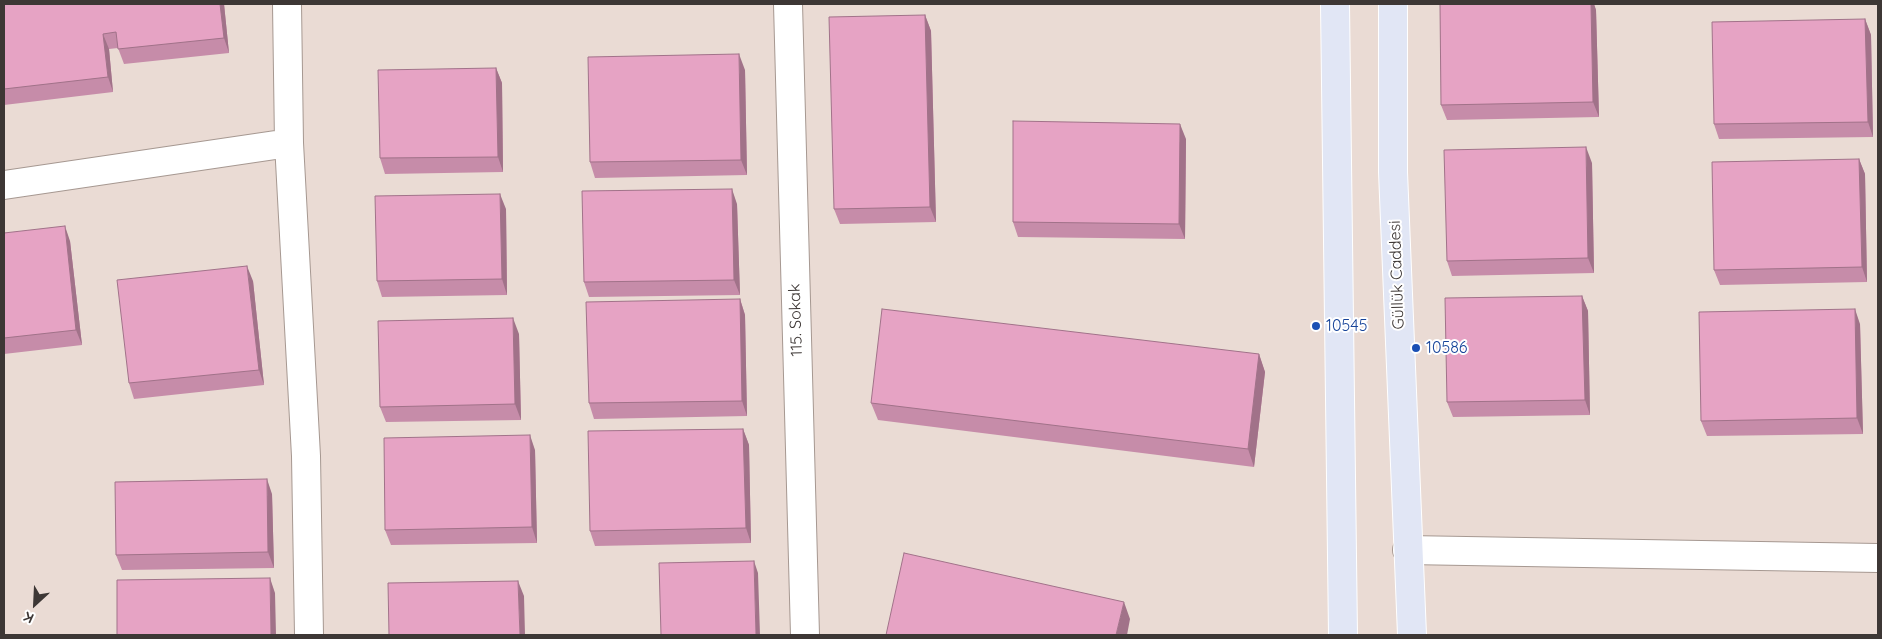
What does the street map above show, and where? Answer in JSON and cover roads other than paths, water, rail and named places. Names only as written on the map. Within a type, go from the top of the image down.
[{"type":"main road","points":[[1335,4],[1343,635]]},
{"type":"main road","name":"Güllük Caddesi","points":[[1392,4],[1393,172],[1412,635]]},
{"type":"street","points":[[287,4],[289,143],[306,456],[309,635]]},
{"type":"street","name":"115. Sokak","points":[[788,4],[805,635]]},
{"type":"street","points":[[4,185],[289,143]]},
{"type":"street","points":[[1408,550],[1878,558]]},
{"type":"place","name":"10545","points":[[1316,326]]},
{"type":"place","name":"10586","points":[[1416,348]]}]
